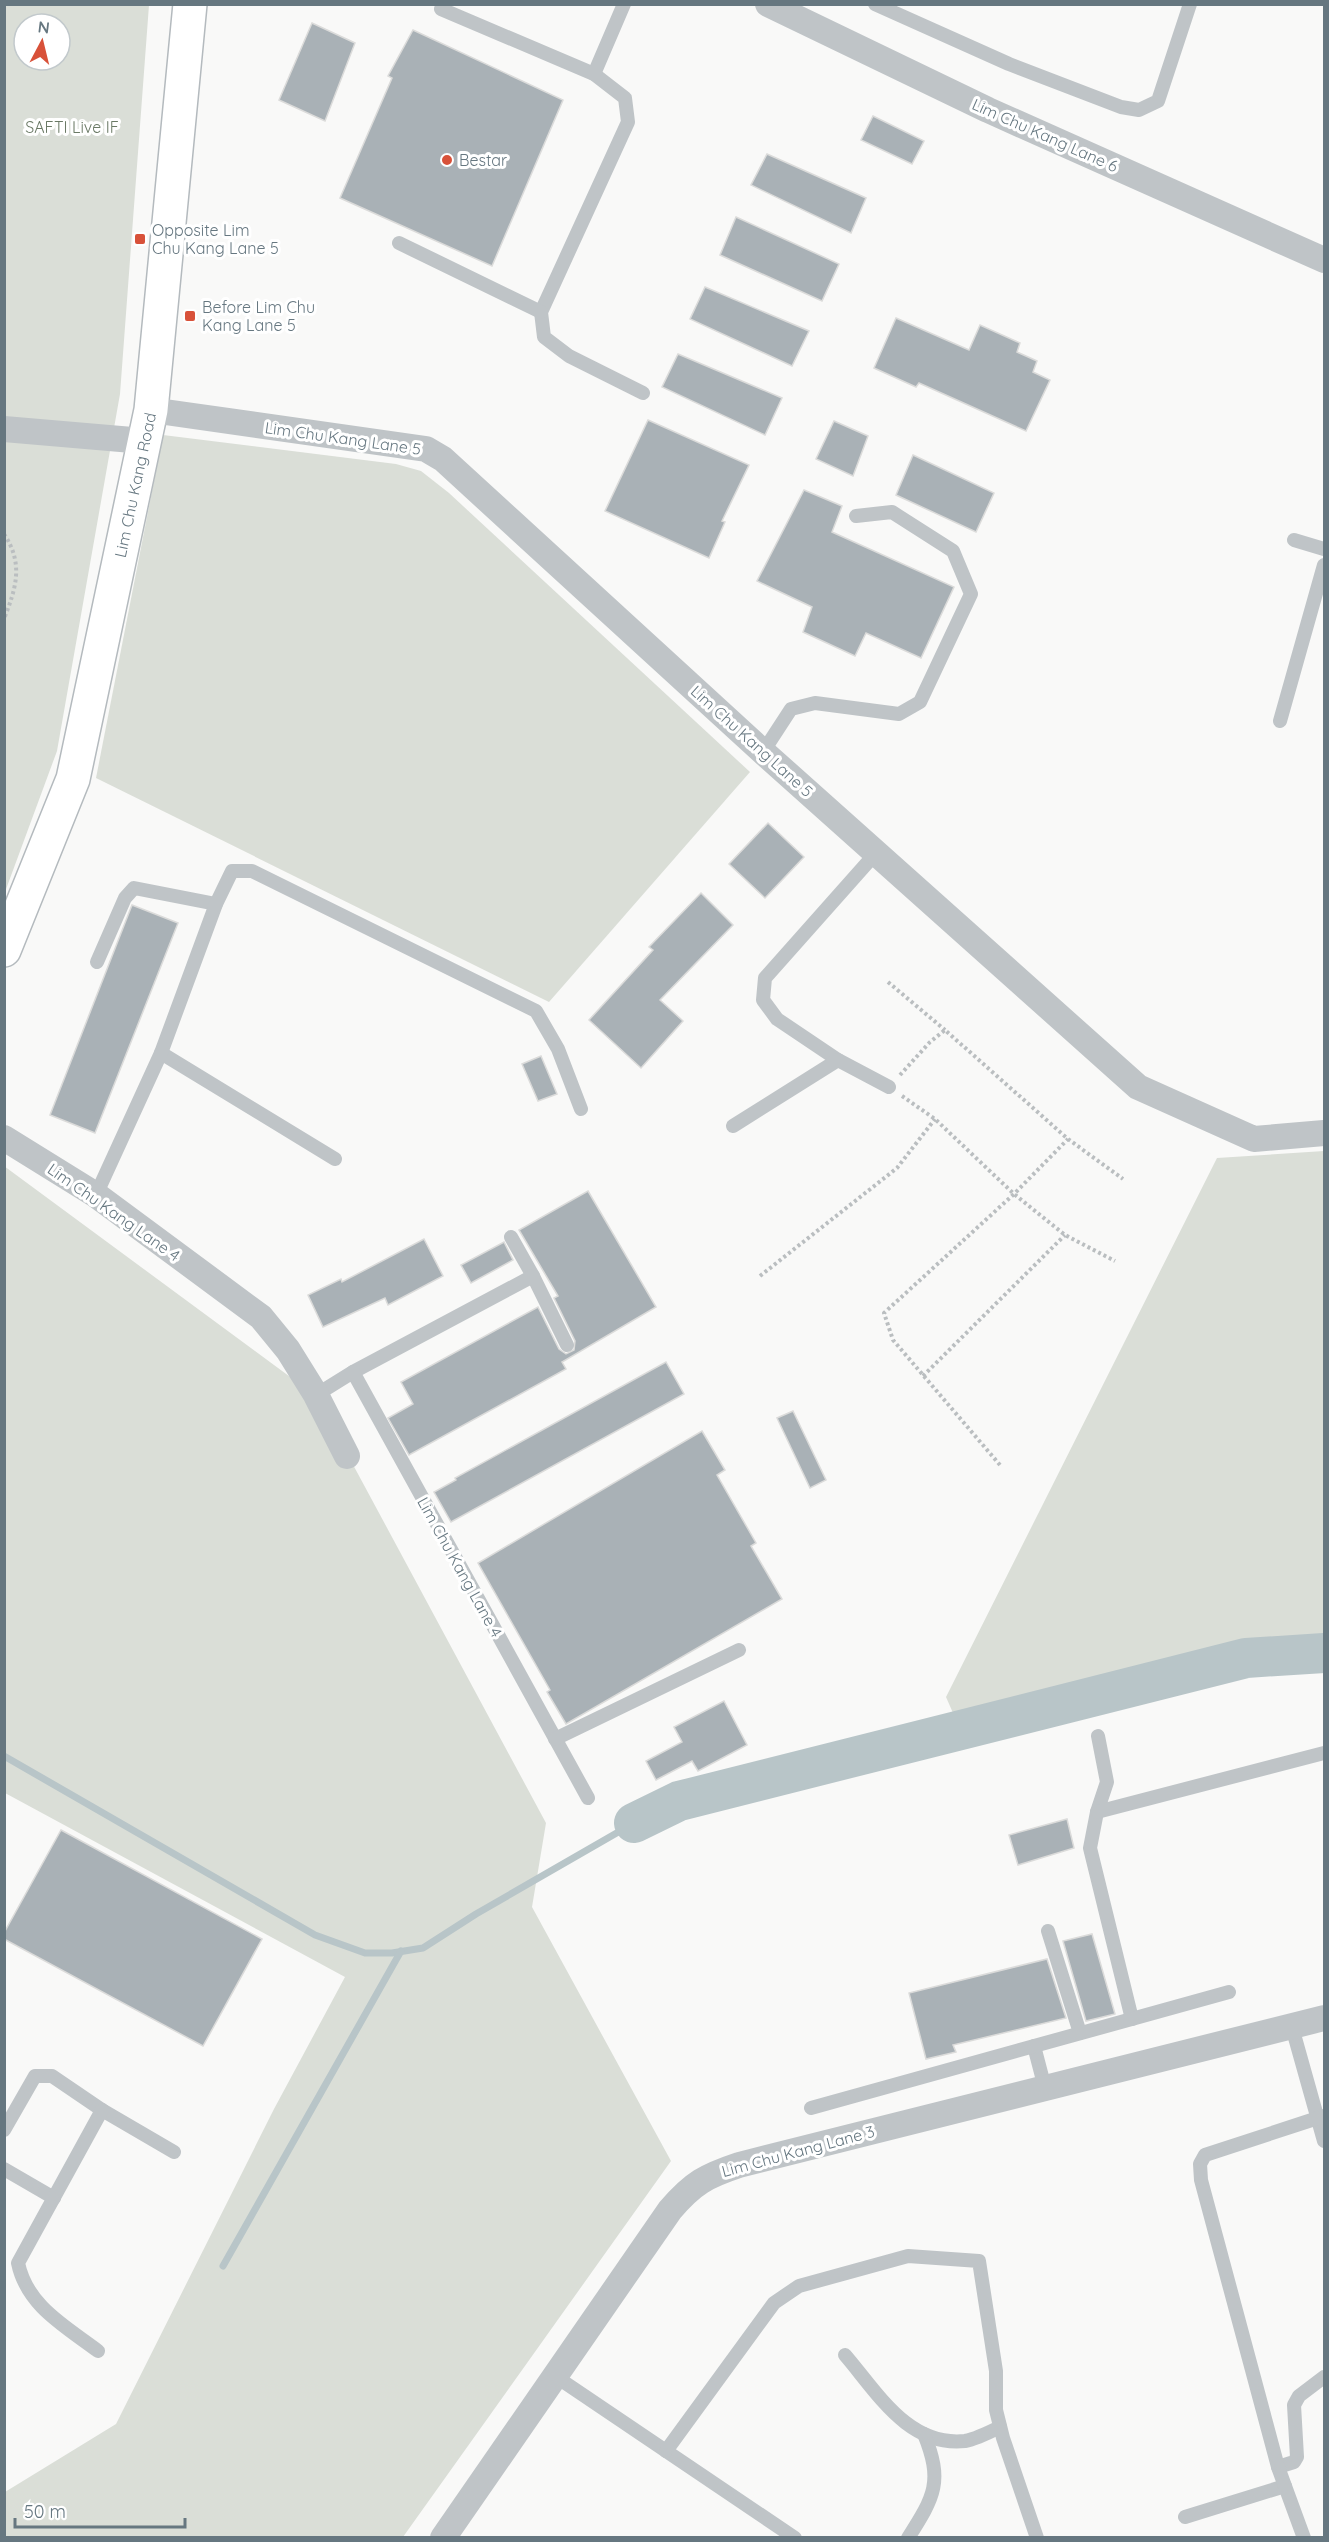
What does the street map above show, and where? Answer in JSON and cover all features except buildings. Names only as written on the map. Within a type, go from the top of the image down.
[{"type":"main road","name":"Lim Chu Kang Road","points":[[4,950],[73,779],[148,426],[189,4]]},
{"type":"street","name":"Lim Chu Kang Lane 6","points":[[768,4],[988,110],[1324,260]]},
{"type":"street","name":"Lim Chu Kang Lane 5","points":[[4,429],[148,426],[426,449],[443,459],[763,752],[1138,1087],[1254,1139],[1324,1133]]},
{"type":"street","name":"Lim Chu Kang Lane 4","points":[[4,1138],[96,1195],[261,1317],[288,1350],[316,1395],[347,1456]]},
{"type":"street","name":"Lim Chu Kang Lane 3","points":[[443,2538],[670,2210],[685,2192],[707,2176],[739,2165],[1324,2018]]},
{"type":"lane","points":[[594,74],[624,4]]},
{"type":"lane","points":[[875,4],[1009,64],[1121,107],[1139,110],[1158,101],[1190,4]]},
{"type":"lane","points":[[441,9],[594,74],[625,98],[628,122],[540,312],[544,337],[552,344],[568,356],[644,393]]},
{"type":"lane","points":[[399,243],[540,312]]},
{"type":"lane","points":[[763,752],[791,709],[815,703],[899,714],[920,702],[970,594],[953,551],[892,512],[856,516]]},
{"type":"lane","points":[[1294,540],[1324,549]]},
{"type":"lane","points":[[1280,721],[1324,565]]},
{"type":"lane","points":[[876,853],[765,978],[763,1000],[777,1019],[838,1060],[890,1087]]},
{"type":"lane","points":[[96,1195],[161,1053],[216,904],[232,871],[252,871],[536,1011],[558,1049],[581,1108]]},
{"type":"lane","points":[[97,962],[125,898],[134,888],[216,904]]},
{"type":"lane","points":[[161,1053],[335,1160]]},
{"type":"lane","points":[[733,1126],[838,1060]]},
{"type":"lane","points":[[511,1237],[567,1345]]},
{"type":"lane","points":[[316,1395],[353,1372],[533,1276]]},
{"type":"lane","name":"Lim Chu Kang Lane 4","points":[[353,1372],[588,1798]]},
{"type":"lane","points":[[555,1739],[739,1650]]},
{"type":"lane","points":[[1098,1736],[1107,1782],[1097,1812],[1090,1848],[1132,2019]]},
{"type":"lane","points":[[1097,1812],[1324,1753]]},
{"type":"lane","points":[[1048,1931],[1080,2033]]},
{"type":"lane","points":[[811,2108],[1229,1992]]},
{"type":"lane","points":[[1292,2026],[1321,2117],[1324,2141]]},
{"type":"lane","points":[[1034,2046],[1045,2088]]},
{"type":"lane","points":[[4,2130],[34,2076],[52,2076],[102,2110],[174,2152]]},
{"type":"lane","points":[[98,2351],[40,2306],[21,2281],[18,2264],[102,2110]]},
{"type":"lane","points":[[1305,2538],[1278,2467],[1201,2180],[1200,2164],[1205,2155],[1321,2117]]},
{"type":"lane","points":[[4,2169],[54,2198]]},
{"type":"lane","points":[[666,2451],[774,2303],[799,2286],[908,2256],[978,2261],[996,2372],[996,2410],[1037,2538]]},
{"type":"lane","points":[[845,2355],[902,2421],[915,2431],[937,2439],[967,2441],[1000,2427]]},
{"type":"lane","points":[[555,2376],[795,2538]]},
{"type":"lane","points":[[1278,2467],[1294,2462],[1298,2457],[1294,2405],[1299,2396],[1324,2377]]},
{"type":"lane","points":[[908,2538],[923,2515],[936,2480],[934,2459],[924,2434]]},
{"type":"lane","points":[[1185,2517],[1285,2486]]},
{"type":"path","points":[[4,534],[15,554],[17,583],[4,618]]},
{"type":"path","points":[[888,982],[1068,1139],[1123,1179]]},
{"type":"path","points":[[945,1030],[930,1042],[890,1087],[934,1119],[1014,1194],[1065,1235],[1114,1261]]},
{"type":"path","points":[[760,1275],[897,1168],[934,1119]]},
{"type":"path","points":[[1000,1465],[893,1340],[884,1313],[1014,1194],[1068,1139]]},
{"type":"path","points":[[923,1376],[1065,1235]]},
{"type":"green space","name":"SAFTI Live IF","points":[[5,5],[149,5],[120,394],[57,751],[5,892]]},
{"type":"green space","points":[[163,435],[396,464],[421,471],[449,493],[750,772],[549,1002],[96,778]]},
{"type":"green space","points":[[1324,1151],[1324,1634],[1253,1640],[953,1713],[946,1697],[1217,1158]]},
{"type":"green space","points":[[4,1166],[316,1396],[546,1823],[532,1907],[671,2161],[403,2537],[5,2537],[5,2492],[116,2424],[274,2109],[345,1977],[5,1793]]},
{"type":"waterway","points":[[634,1823],[679,1801],[1246,1658],[1324,1653]]},
{"type":"waterway","points":[[4,1756],[315,1935],[365,1953],[392,1953],[423,1948],[476,1914],[634,1823]]},
{"type":"waterway","points":[[223,2266],[401,1951]]},
{"type":"place","name":"Bestar","points":[[447,160]]},
{"type":"place","name":"Opposite Lim Chu Kang Lane 5","points":[[140,239]]},
{"type":"place","name":"Before Lim Chu Kang Lane 5","points":[[190,316]]}]
